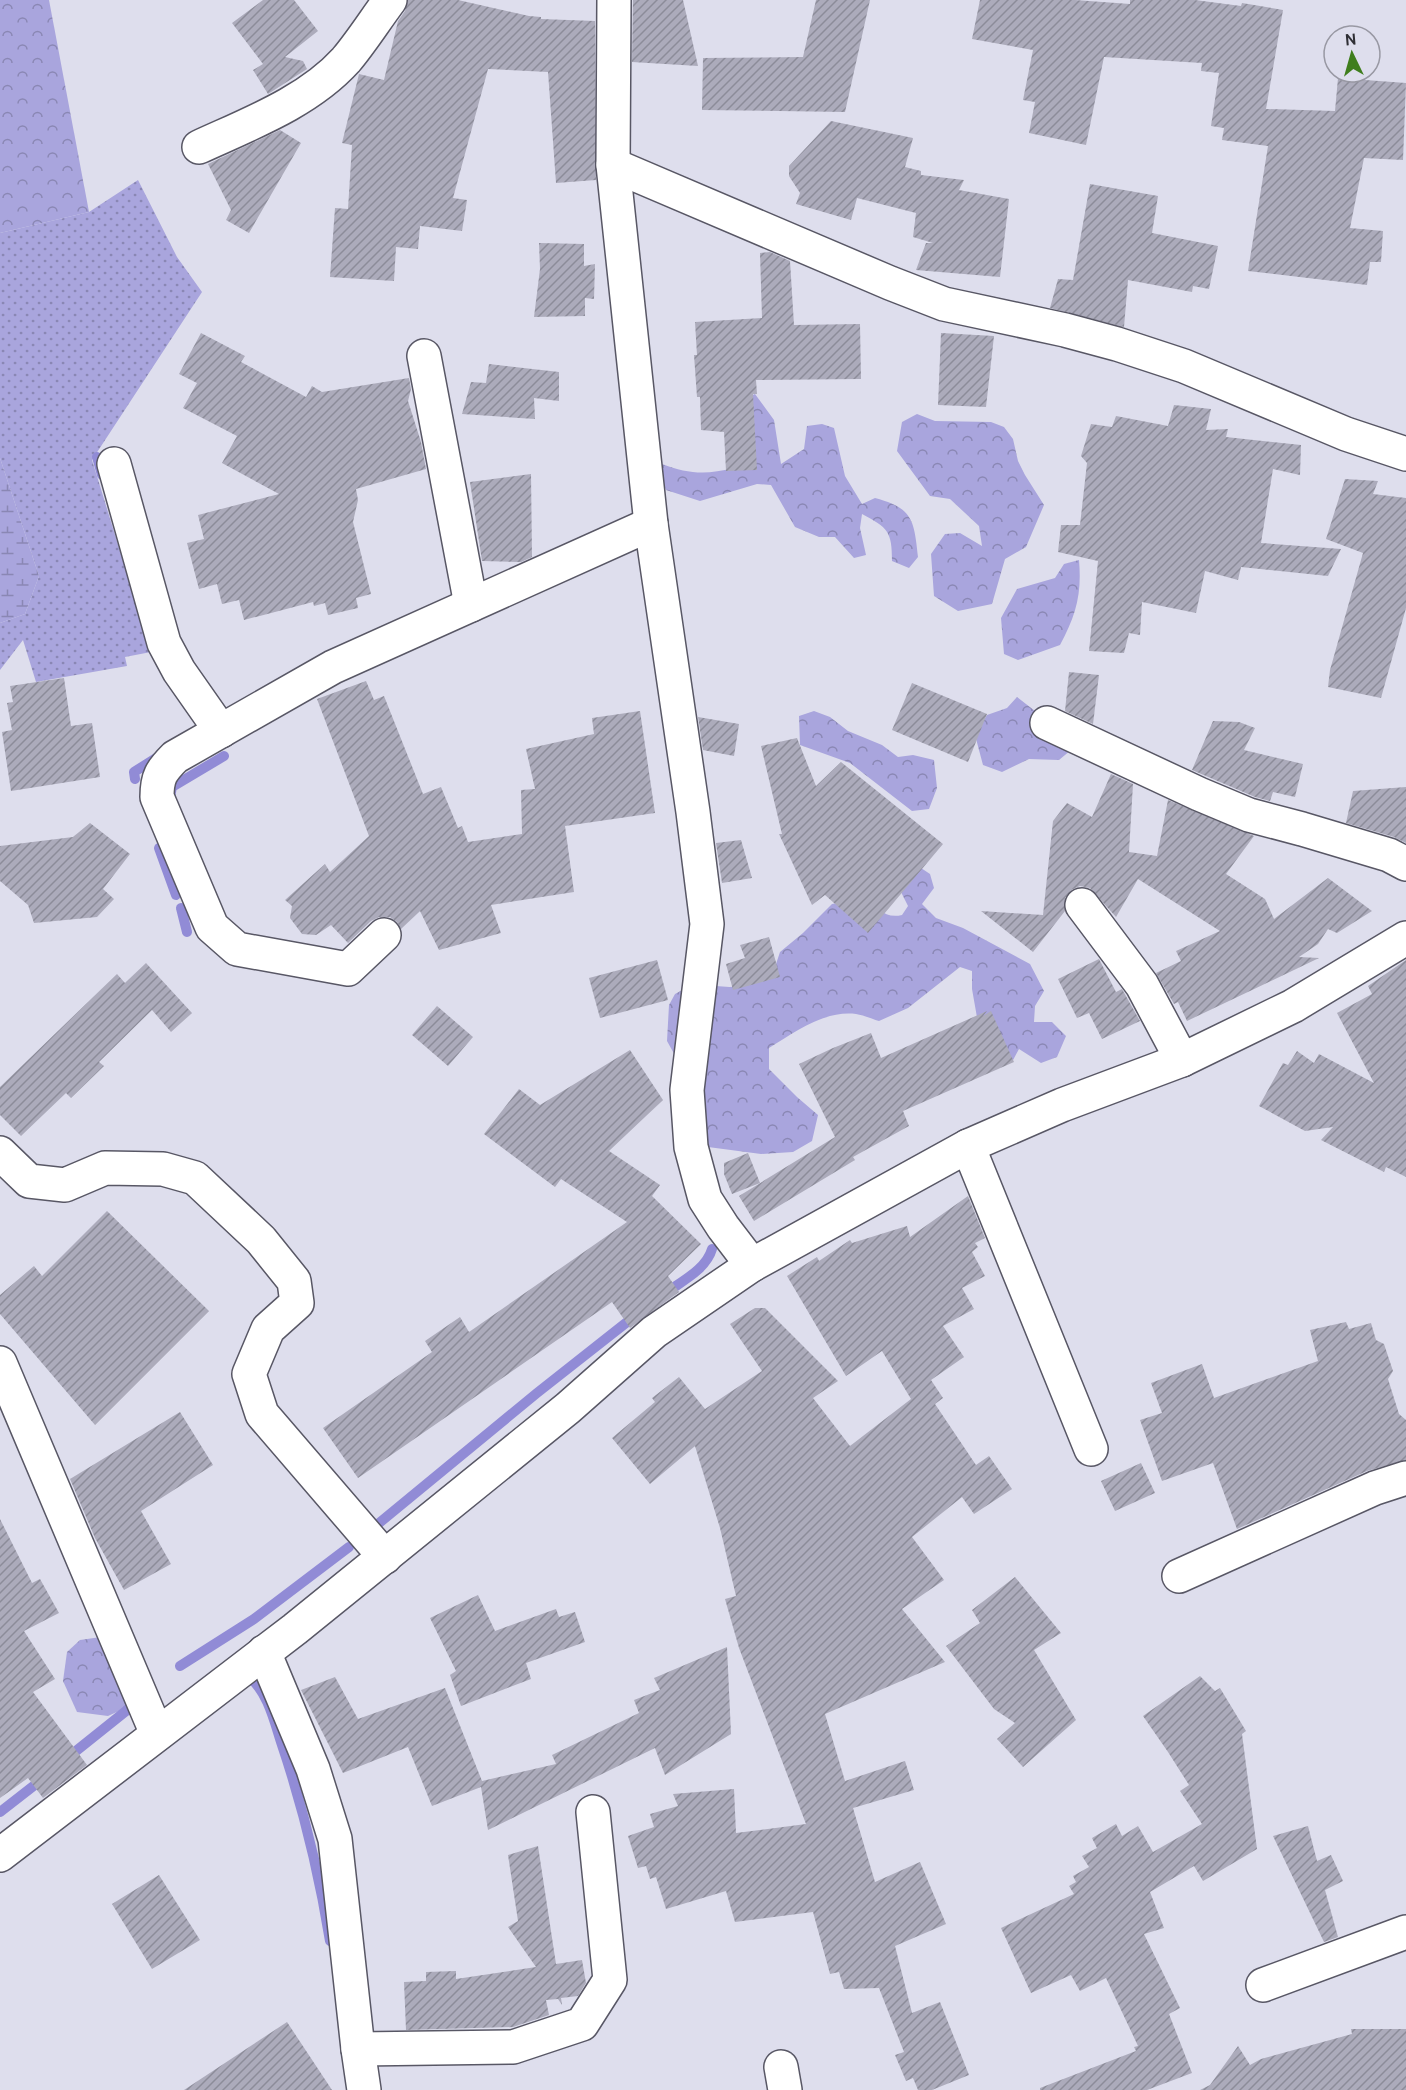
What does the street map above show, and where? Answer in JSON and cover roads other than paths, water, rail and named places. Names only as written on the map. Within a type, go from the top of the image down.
[{"type":"street","points":[[199,147],[260,119],[315,88],[345,60],[390,0]]},
{"type":"street","points":[[614,0],[613,165],[651,524],[707,924],[687,1090],[691,1147],[705,1199],[752,1265]]},
{"type":"street","points":[[613,165],[944,304],[1065,330],[1117,344],[1184,366],[1346,434],[1406,454]]},
{"type":"street","points":[[424,356],[471,605]]},
{"type":"street","points":[[114,464],[164,643],[179,671],[221,731]]},
{"type":"street","points":[[384,935],[348,969],[237,950],[212,927],[157,796],[157,782],[163,769],[175,757],[333,667],[651,524]]},
{"type":"street","points":[[1047,723],[1188,789],[1250,815],[1389,855],[1406,864]]},
{"type":"street","points":[[1082,905],[1142,985],[1182,1060]]},
{"type":"street","points":[[0,1855],[264,1653],[385,1557],[568,1408],[654,1332],[752,1265],[968,1146],[1062,1105],[1182,1060],[1293,1006],[1406,938]]},
{"type":"street","points":[[968,1146],[1091,1449]]},
{"type":"street","points":[[0,1153],[29,1181],[64,1185],[105,1168],[163,1168],[195,1178],[261,1240],[294,1281],[297,1303],[268,1329],[249,1374],[262,1414],[385,1557]]},
{"type":"street","points":[[0,1363],[157,1734]]},
{"type":"street","points":[[1179,1576],[1375,1488],[1406,1478]]},
{"type":"street","points":[[264,1653],[313,1769],[335,1839],[364,2090]]},
{"type":"street","points":[[358,2049],[513,2047],[582,2024],[610,1980],[593,1812]]},
{"type":"street","points":[[1263,1985],[1406,1932]]},
{"type":"waterway","points":[[97,457],[102,475]]},
{"type":"waterway","points":[[135,779],[134,772],[161,755]]},
{"type":"waterway","points":[[170,797],[172,787],[224,756]]},
{"type":"waterway","points":[[159,848],[176,895]]},
{"type":"waterway","points":[[181,908],[187,932]]},
{"type":"waterway","points":[[663,1295],[698,1269],[712,1249]]},
{"type":"waterway","points":[[373,1528],[636,1315]]},
{"type":"waterway","points":[[180,1666],[254,1619],[349,1547]]},
{"type":"waterway","points":[[242,1681],[249,1677],[255,1683],[273,1715],[310,1840],[330,1941]]},
{"type":"waterway","points":[[66,1759],[131,1707]]},
{"type":"waterway","points":[[0,1812],[45,1777]]}]
